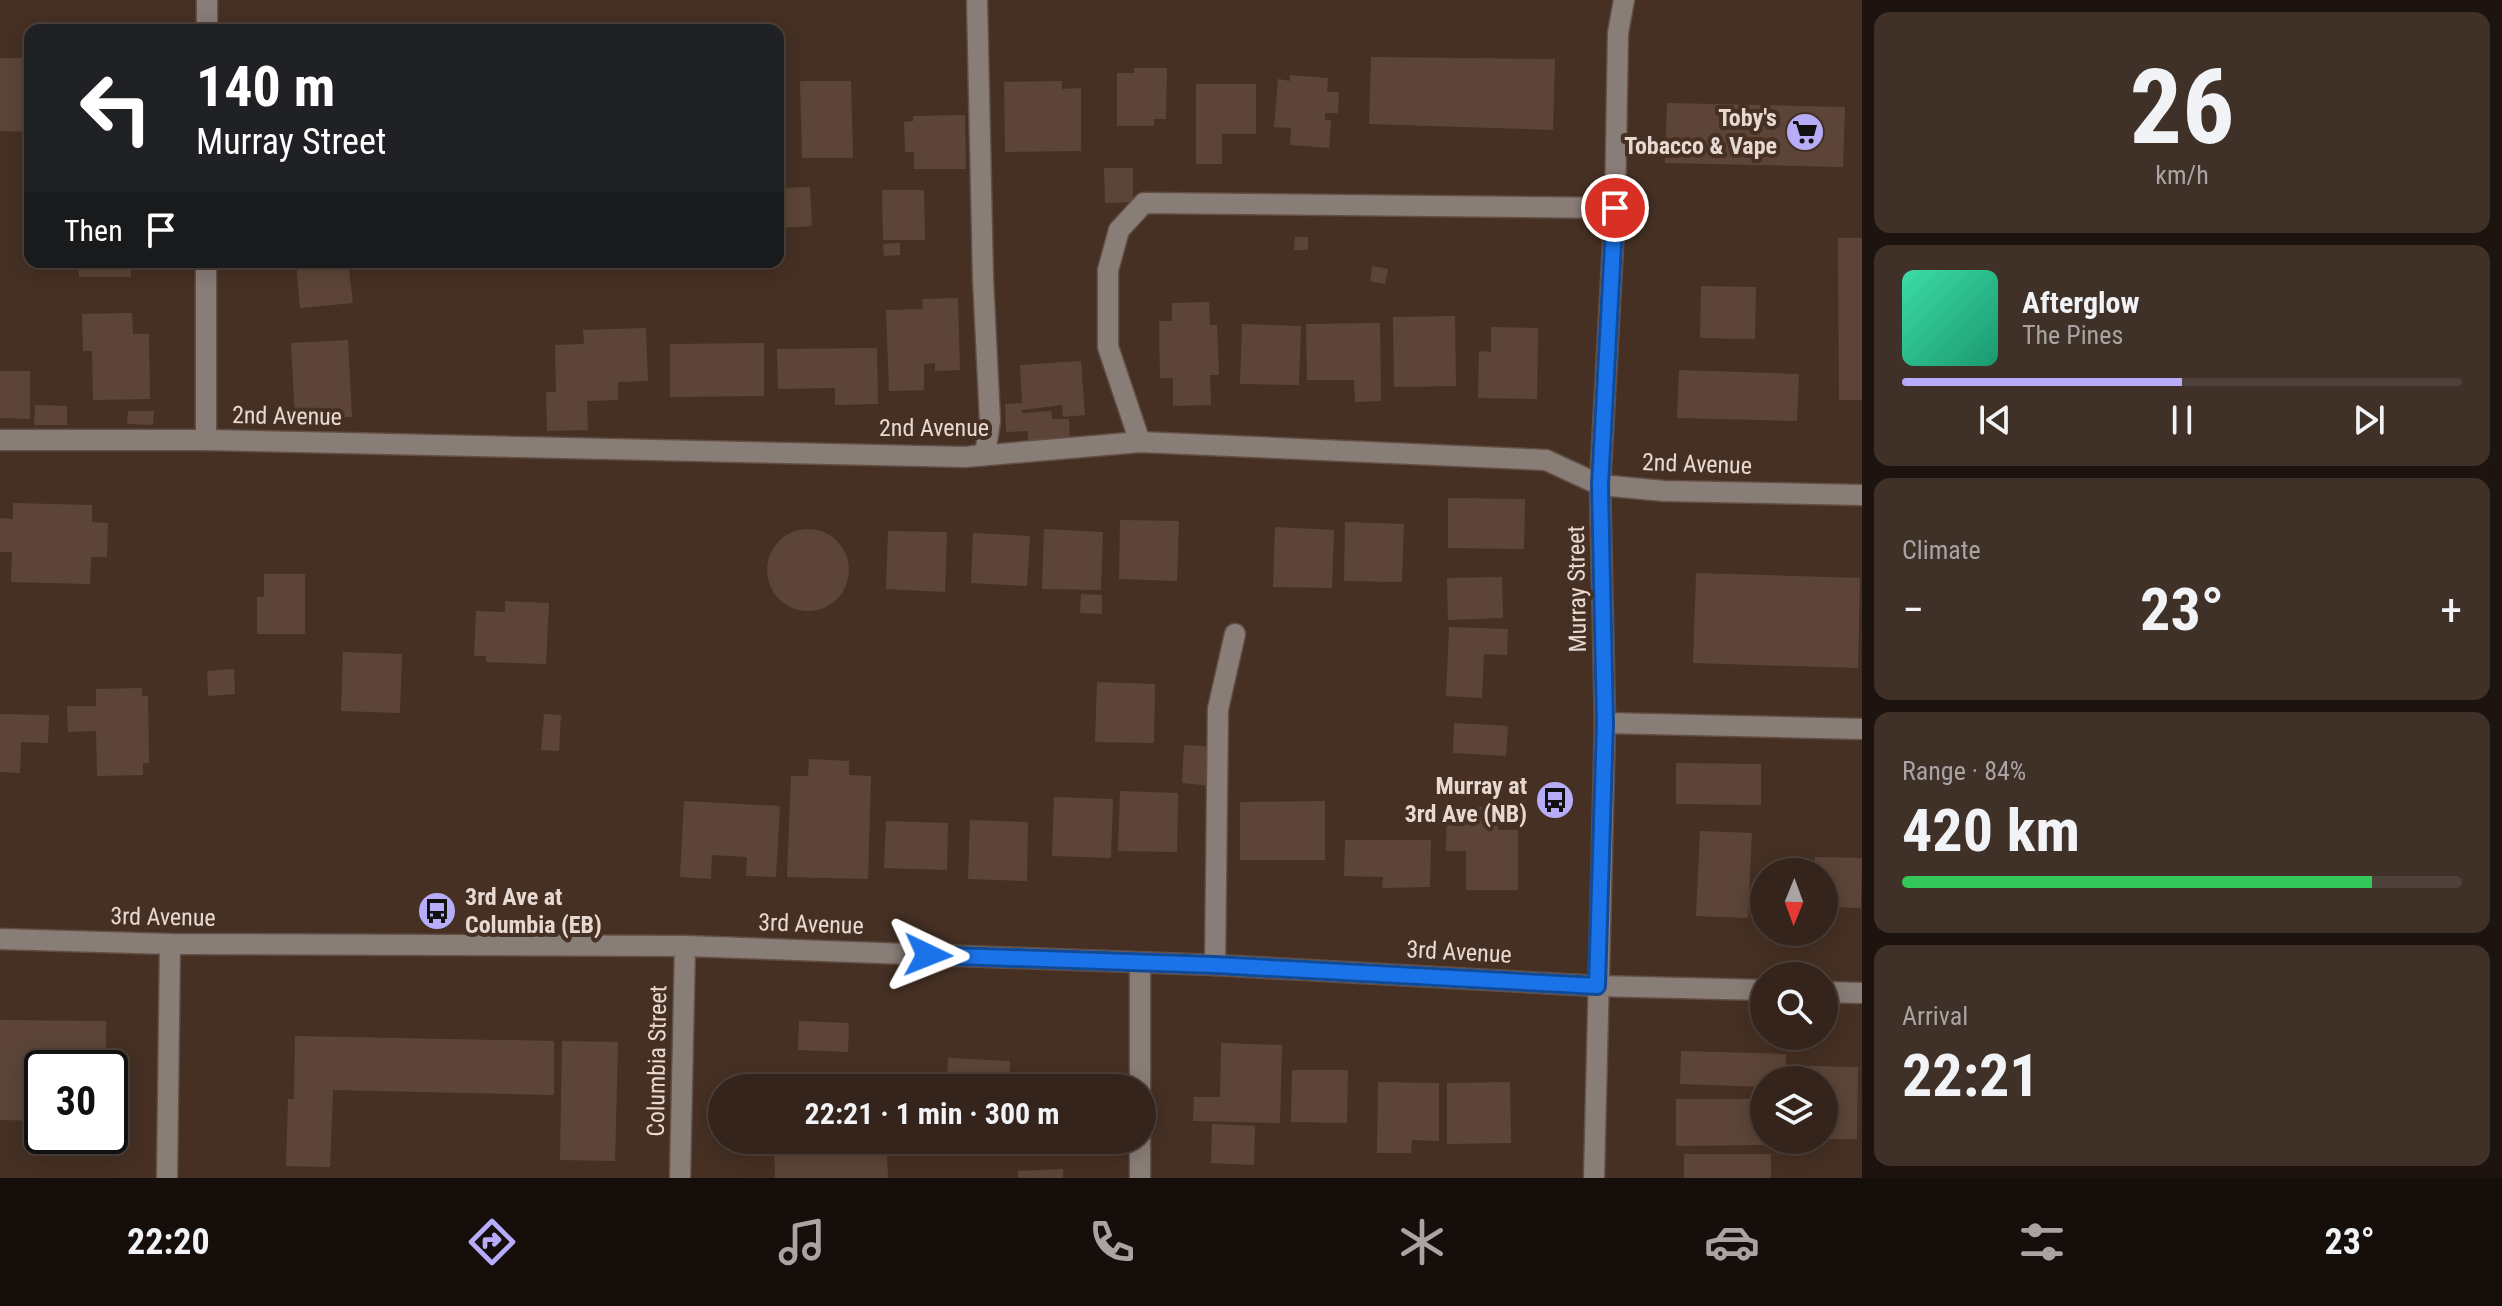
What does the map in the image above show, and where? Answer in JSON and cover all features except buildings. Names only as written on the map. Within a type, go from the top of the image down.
[{"type":"street","points":[[207,0],[207,24]]},
{"type":"street","points":[[975,456],[990,421],[977,0]]},
{"type":"street","name":"Murray Street","points":[[1594,1178],[1605,723],[1600,485],[1615,208],[1618,33],[1624,0]]},
{"type":"street","points":[[1140,442],[1108,347],[1108,270],[1119,230],[1144,203],[1615,208]]},
{"type":"street","points":[[206,268],[206,440]]},
{"type":"street","name":"2nd Avenue","points":[[0,440],[206,440],[975,456],[1140,442],[1546,460],[1600,485],[1664,491],[1862,495]]},
{"type":"street","points":[[1215,965],[1218,709],[1235,634]]},
{"type":"street","points":[[1605,723],[1862,729]]},
{"type":"street","name":"3rd Avenue","points":[[0,939],[170,944],[685,946],[1215,965],[1597,986],[1750,990]]},
{"type":"street","points":[[167,1178],[170,944]]},
{"type":"street","name":"Columbia Street","points":[[680,1178],[685,946]]},
{"type":"street","points":[[1140,963],[1140,1074]]},
{"type":"street","points":[[1838,992],[1862,993]]},
{"type":"street","points":[[1140,1154],[1140,1178]]},
{"type":"place","name":"Toby's Tobacco & Vape","points":[[1805,132]]},
{"type":"place","name":"Murray at 3rd Ave (NB)","points":[[1555,800]]},
{"type":"place","name":"3rd Ave at Columbia (EB)","points":[[437,911]]},
{"type":"route","points":[[928,955],[1215,965],[1597,986],[1605,723],[1600,485],[1615,208]]}]
